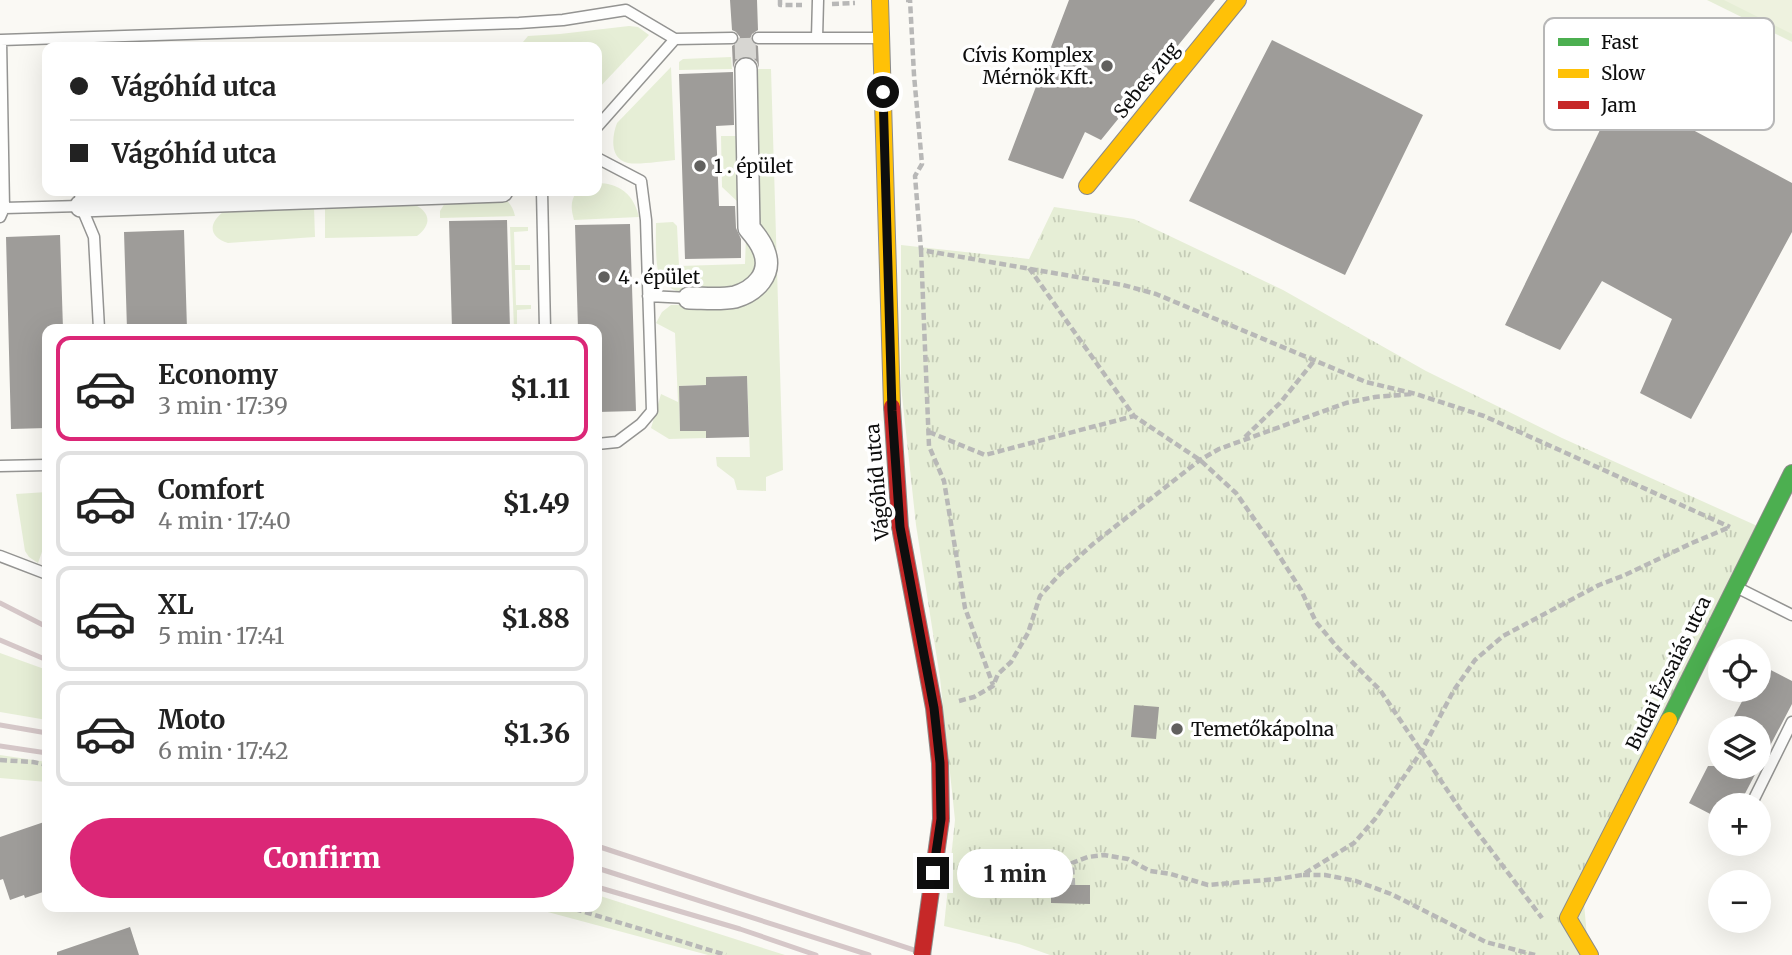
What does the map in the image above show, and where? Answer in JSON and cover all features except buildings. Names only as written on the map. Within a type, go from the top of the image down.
[{"type":"main road","name":"Vágóhíd utca","points":[[880,0],[892,411],[900,527],[934,708],[940,763],[941,819],[922,955]]},
{"type":"main road","name":"Sebes zug","points":[[1087,186],[1238,0]]},
{"type":"main road","name":"Budai Ézsaiás utca","points":[[1590,955],[1568,918],[1792,473]]},
{"type":"street","points":[[689,298],[732,298],[740,295],[762,281],[766,268],[766,255],[749,228],[746,69]]},
{"type":"street","points":[[80,198],[201,196]]},
{"type":"lane","points":[[817,38],[818,0]]},
{"type":"lane","points":[[100,324],[94,237],[80,198],[2,213],[1,40],[74,42],[519,23],[563,20],[626,10],[676,39],[732,37]]},
{"type":"lane","points":[[758,38],[881,38]]},
{"type":"lane","points":[[602,121],[676,39]]},
{"type":"lane","points":[[602,161],[641,181],[646,220],[652,411],[641,424],[617,442],[602,444]]},
{"type":"lane","points":[[542,196],[545,324]]},
{"type":"lane","points":[[648,296],[689,298]]},
{"type":"lane","points":[[0,466],[42,466]]},
{"type":"lane","points":[[0,556],[42,572]]},
{"type":"lane","points":[[1735,586],[1792,615]]},
{"type":"lane","points":[[1757,793],[1792,722]]},
{"type":"path","points":[[910,0],[922,164],[915,176],[921,250],[929,446],[944,481],[965,608],[993,686]]},
{"type":"path","points":[[921,250],[1123,285],[1156,294],[1366,382],[1416,394],[1484,416],[1730,527],[1757,543]]},
{"type":"path","points":[[1028,268],[1134,416],[1200,460],[1236,493],[1293,579],[1316,622],[1380,690],[1460,809],[1546,923]]},
{"type":"path","points":[[1242,440],[1280,403],[1314,360]]},
{"type":"path","points":[[974,697],[993,686],[998,674],[1011,662],[1028,633],[1040,596],[1060,574],[1093,544],[1200,460],[1242,440],[1346,403],[1376,397],[1416,394]]},
{"type":"path","points":[[929,432],[985,455],[1134,416]]},
{"type":"path","points":[[1302,875],[1354,843],[1375,819],[1421,752],[1454,690],[1475,660],[1503,636],[1599,584],[1625,575],[1730,527]]},
{"type":"path","points":[[0,760],[42,764]]},
{"type":"path","points":[[1073,885],[1072,863],[1104,855],[1128,859],[1150,871],[1208,885],[1302,875],[1325,876],[1356,881],[1391,894],[1486,943],[1535,955]]},
{"type":"path","points":[[585,912],[726,955]]},
{"type":"green space","points":[[1707,0],[1792,0],[1792,42],[1774,33],[1774,18],[1743,18]]},
{"type":"green space","points":[[1724,0],[1792,0],[1792,34],[1774,25],[1774,18],[1760,18]]},
{"type":"green space","points":[[629,26],[638,27],[649,35],[602,85],[602,42],[523,42],[528,36]]},
{"type":"green space","points":[[731,57],[732,69],[679,70],[679,62],[683,59]]},
{"type":"green space","points":[[671,67],[675,160],[638,164],[622,161],[614,146],[617,123]]},
{"type":"green space","points":[[752,69],[771,69],[783,470],[766,477],[766,491],[737,490],[734,479],[717,466],[716,457],[750,457],[747,376],[706,377],[706,385],[679,386],[680,431],[706,431],[706,438],[669,439],[651,428],[661,394],[678,402],[675,333],[656,323],[662,312],[671,305],[728,304],[766,286],[755,227]]},
{"type":"green space","points":[[721,136],[737,136],[739,203],[722,187]]},
{"type":"green space","points":[[602,184],[613,185],[630,197],[639,217],[574,220],[573,198],[602,196]]},
{"type":"green space","points":[[502,196],[510,204],[515,216],[440,218],[440,211],[445,203]]},
{"type":"green space","points":[[411,203],[422,209],[427,217],[426,226],[417,236],[325,238],[325,206]]},
{"type":"green space","points":[[314,207],[315,237],[228,243],[217,237],[213,230],[215,221],[223,212]]},
{"type":"green space","points":[[1054,207],[1134,219],[1283,290],[1426,371],[1562,438],[1764,529],[1583,891],[1590,955],[1050,955],[1019,944],[944,926],[955,820],[940,678],[916,525],[901,386],[901,245],[1029,259]]},
{"type":"green space","points":[[673,222],[677,226],[679,266],[745,264],[746,235],[759,256],[757,276],[733,290],[679,292],[670,287],[660,277],[658,269],[656,223]]},
{"type":"green space","points":[[510,227],[528,227],[528,231],[514,232],[515,265],[530,265],[530,270],[515,270],[516,305],[531,305],[531,309],[517,310],[517,324],[514,324]]},
{"type":"green space","points":[[42,492],[42,552],[38,563],[25,551],[16,494]]},
{"type":"green space","points":[[0,653],[42,668],[42,719],[0,712]]},
{"type":"green space","points":[[0,755],[42,761],[42,782],[0,778]]},
{"type":"green space","points":[[602,897],[785,955],[708,955],[548,912],[602,912]]},
{"type":"tunnel","points":[[745,38],[746,69]]},
{"type":"railway","points":[[0,603],[42,624]]},
{"type":"railway","points":[[0,640],[42,658]]},
{"type":"railway","points":[[0,725],[42,732]]},
{"type":"railway","points":[[0,746],[42,752]]},
{"type":"railway","points":[[602,848],[929,955]]},
{"type":"railway","points":[[602,870],[869,955]]},
{"type":"railway","points":[[602,888],[740,929],[816,955]]},
{"type":"traffic: fast","points":[[1669,720],[1792,473]]},
{"type":"traffic: slow","points":[[880,0],[892,407]]},
{"type":"traffic: slow","points":[[1087,186],[1238,0]]},
{"type":"traffic: slow","points":[[1590,955],[1568,918],[1669,720]]},
{"type":"traffic: jam","points":[[892,407],[900,527],[934,708],[940,763],[941,819]]},
{"type":"traffic: jam","points":[[922,955],[941,819]]},
{"type":"place","name":"Cívis Komplex Mérnök Kft.","points":[[1107,66]]},
{"type":"place","name":"1 . épület","points":[[700,166]]},
{"type":"place","name":"4 . épület","points":[[604,277]]},
{"type":"place","name":"Temetőkápolna","points":[[1177,729]]},
{"type":"route","points":[[883,92],[892,411],[900,527],[934,708],[940,763],[941,819],[933,873]]}]
